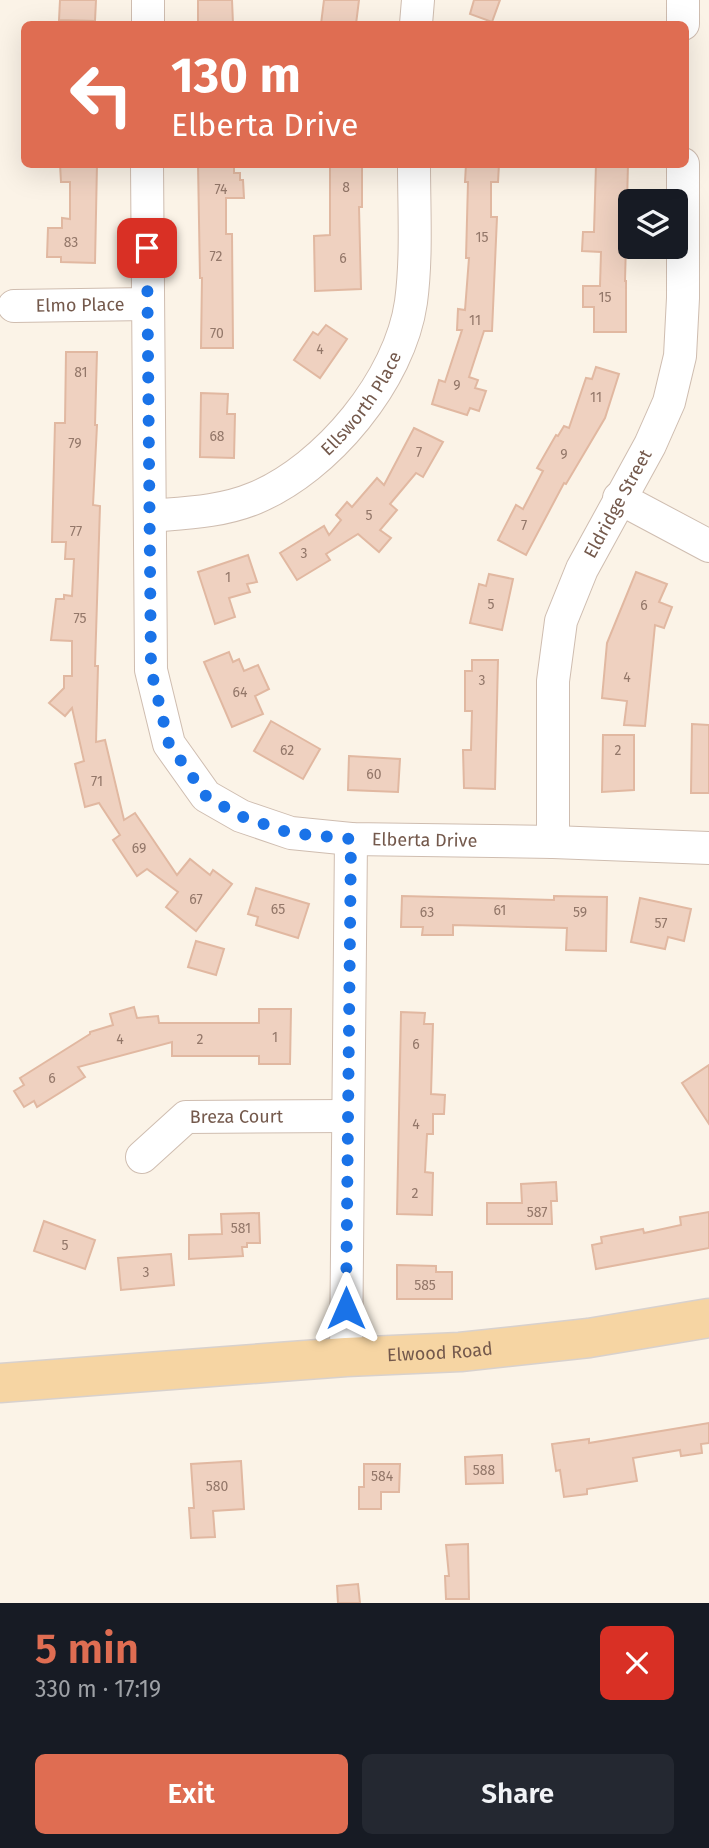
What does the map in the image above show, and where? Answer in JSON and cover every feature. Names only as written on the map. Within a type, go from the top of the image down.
[{"type":"main road","name":"Elwood Road","points":[[0,1383],[346,1357],[460,1352],[564,1340],[709,1318]]},
{"type":"street","points":[[148,0],[148,21]]},
{"type":"street","points":[[416,21],[418,0]]},
{"type":"street","points":[[683,0],[683,21]]},
{"type":"street","name":"Elberta Drive","points":[[147,168],[151,670],[169,744],[206,796],[240,816],[290,833],[351,839],[709,848]]},
{"type":"street","name":"Ellsworth Place","points":[[150,516],[208,511],[255,498],[304,470],[339,440],[368,402],[394,357],[410,305],[414,251],[414,168]]},
{"type":"street","name":"Eldridge Street","points":[[553,842],[553,681],[561,621],[582,569],[650,445],[669,402],[680,356],[683,168]]},
{"type":"street","name":"Elmo Place","points":[[14,306],[147,304]]},
{"type":"street","points":[[619,498],[709,546]]},
{"type":"street","points":[[346,1357],[351,839]]},
{"type":"street","name":"Breza Court","points":[[142,1157],[186,1116],[347,1116]]},
{"type":"building","points":[[60,0],[96,0],[95,21],[59,20]]},
{"type":"building","points":[[198,0],[232,0],[233,21],[198,21]]},
{"type":"building","points":[[324,0],[359,0],[356,21],[321,21]]},
{"type":"building","points":[[474,0],[500,0],[492,21],[470,14]]},
{"type":"building","points":[[60,168],[97,168],[95,263],[61,262],[61,257],[47,257],[48,228],[62,228],[62,218],[70,219],[70,182],[61,182]]},
{"type":"building","points":[[198,168],[234,168],[234,173],[240,173],[240,180],[243,180],[244,198],[226,198],[226,234],[232,234],[233,348],[201,348]]},
{"type":"building","points":[[330,168],[362,168],[362,207],[359,207],[361,289],[315,291],[314,236],[330,235]]},
{"type":"building","points":[[466,168],[499,168],[498,182],[491,182],[491,217],[497,217],[492,331],[484,331],[469,377],[478,380],[475,388],[486,391],[479,411],[470,408],[467,415],[432,404],[439,380],[445,382],[462,330],[457,330],[458,309],[465,310],[469,258],[466,258],[468,182],[465,182]]},
{"type":"building","points":[[596,168],[628,168],[627,189],[618,189],[618,259],[626,259],[626,332],[594,332],[594,307],[583,307],[583,286],[600,286],[601,252],[582,251],[583,232],[594,232]]},
{"type":"building","points":[[326,325],[347,339],[320,378],[294,360],[313,332],[318,335]]},
{"type":"building","points":[[66,352],[97,352],[93,505],[100,506],[95,666],[98,666],[96,742],[105,740],[124,820],[135,813],[177,875],[190,859],[210,875],[213,870],[232,884],[196,931],[166,907],[178,892],[147,869],[137,876],[113,840],[120,835],[99,803],[85,807],[75,764],[84,761],[72,708],[65,716],[49,703],[64,688],[64,676],[72,676],[72,641],[51,640],[56,599],[64,599],[64,595],[72,596],[74,559],[65,559],[66,542],[52,542],[55,423],[65,423]]},
{"type":"building","points":[[596,367],[619,374],[605,418],[566,484],[564,483],[526,555],[498,540],[516,505],[523,509],[543,471],[537,468],[556,435],[558,436],[564,426],[569,428],[586,378],[592,379]]},
{"type":"building","points":[[201,393],[228,394],[227,414],[235,414],[234,458],[200,457]]},
{"type":"building","points":[[414,428],[443,442],[423,477],[416,473],[390,504],[397,510],[380,530],[391,538],[379,552],[358,534],[326,554],[330,560],[297,580],[280,553],[324,526],[329,535],[341,520],[336,515],[347,502],[352,507],[377,478],[384,485]]},
{"type":"building","points":[[248,555],[257,582],[247,584],[250,592],[229,598],[235,617],[215,624],[198,572]]},
{"type":"building","points":[[636,572],[667,584],[659,602],[672,607],[664,628],[655,625],[645,726],[624,725],[627,701],[602,698],[607,643]]},
{"type":"building","points":[[489,574],[513,579],[502,630],[470,623],[479,584],[486,586]]},
{"type":"building","points":[[229,652],[233,662],[239,659],[244,671],[258,665],[269,689],[255,696],[263,714],[232,727],[204,662]]},
{"type":"building","points":[[472,660],[498,660],[495,789],[464,788],[463,750],[471,750],[472,711],[465,711],[465,671],[472,671]]},
{"type":"building","points":[[271,721],[320,749],[303,779],[254,751]]},
{"type":"building","points":[[692,724],[709,725],[709,793],[691,793]]},
{"type":"building","points":[[603,735],[634,735],[634,790],[602,792]]},
{"type":"building","points":[[349,756],[400,759],[398,792],[348,790]]},
{"type":"building","points":[[256,888],[309,904],[298,938],[256,925],[258,917],[248,914]]},
{"type":"building","points":[[402,896],[554,900],[554,896],[607,897],[606,951],[566,950],[567,928],[453,925],[453,935],[422,935],[423,927],[401,927]]},
{"type":"building","points":[[640,898],[691,909],[684,941],[668,937],[665,949],[631,942]]},
{"type":"building","points":[[196,941],[224,949],[216,975],[188,967]]},
{"type":"building","points":[[134,1007],[137,1018],[158,1016],[159,1023],[259,1023],[259,1009],[291,1009],[290,1064],[259,1064],[259,1056],[172,1056],[172,1042],[78,1067],[85,1077],[37,1107],[34,1101],[24,1107],[14,1091],[24,1085],[20,1078],[90,1032],[113,1025],[110,1014]]},
{"type":"building","points":[[401,1012],[425,1013],[424,1024],[433,1024],[431,1094],[445,1095],[444,1114],[433,1114],[433,1134],[427,1134],[425,1172],[433,1173],[432,1215],[397,1214]]},
{"type":"building","points":[[709,1065],[709,1124],[682,1083]]},
{"type":"building","points":[[556,1182],[557,1201],[551,1201],[552,1224],[487,1224],[487,1203],[522,1203],[521,1184]]},
{"type":"building","points":[[709,1212],[709,1248],[596,1269],[592,1245],[602,1243],[601,1237],[643,1229],[644,1233],[681,1225],[680,1217]]},
{"type":"building","points":[[259,1213],[260,1243],[247,1243],[247,1247],[242,1247],[243,1256],[189,1259],[189,1235],[222,1234],[221,1214]]},
{"type":"building","points":[[44,1221],[95,1240],[85,1269],[34,1251]]},
{"type":"building","points":[[171,1254],[174,1285],[121,1290],[118,1258]]},
{"type":"building","points":[[397,1265],[436,1266],[436,1272],[452,1272],[452,1299],[397,1299]]},
{"type":"building","points":[[709,1423],[709,1443],[701,1444],[702,1453],[681,1456],[680,1450],[633,1458],[637,1481],[587,1489],[587,1494],[564,1497],[552,1444],[589,1439],[589,1443]]},
{"type":"building","points":[[502,1455],[503,1483],[466,1484],[465,1457]]},
{"type":"building","points":[[241,1461],[244,1509],[213,1511],[215,1537],[191,1538],[189,1508],[194,1508],[191,1464]]},
{"type":"building","points":[[364,1464],[400,1464],[399,1492],[381,1492],[381,1509],[359,1509],[359,1487],[364,1487]]},
{"type":"building","points":[[468,1544],[469,1599],[446,1599],[445,1576],[449,1576],[446,1545]]},
{"type":"building","points":[[358,1584],[360,1603],[338,1603],[337,1586]]},
{"type":"route","points":[[147,248],[151,670],[169,744],[206,796],[240,816],[290,833],[351,839],[346,1308]]}]
